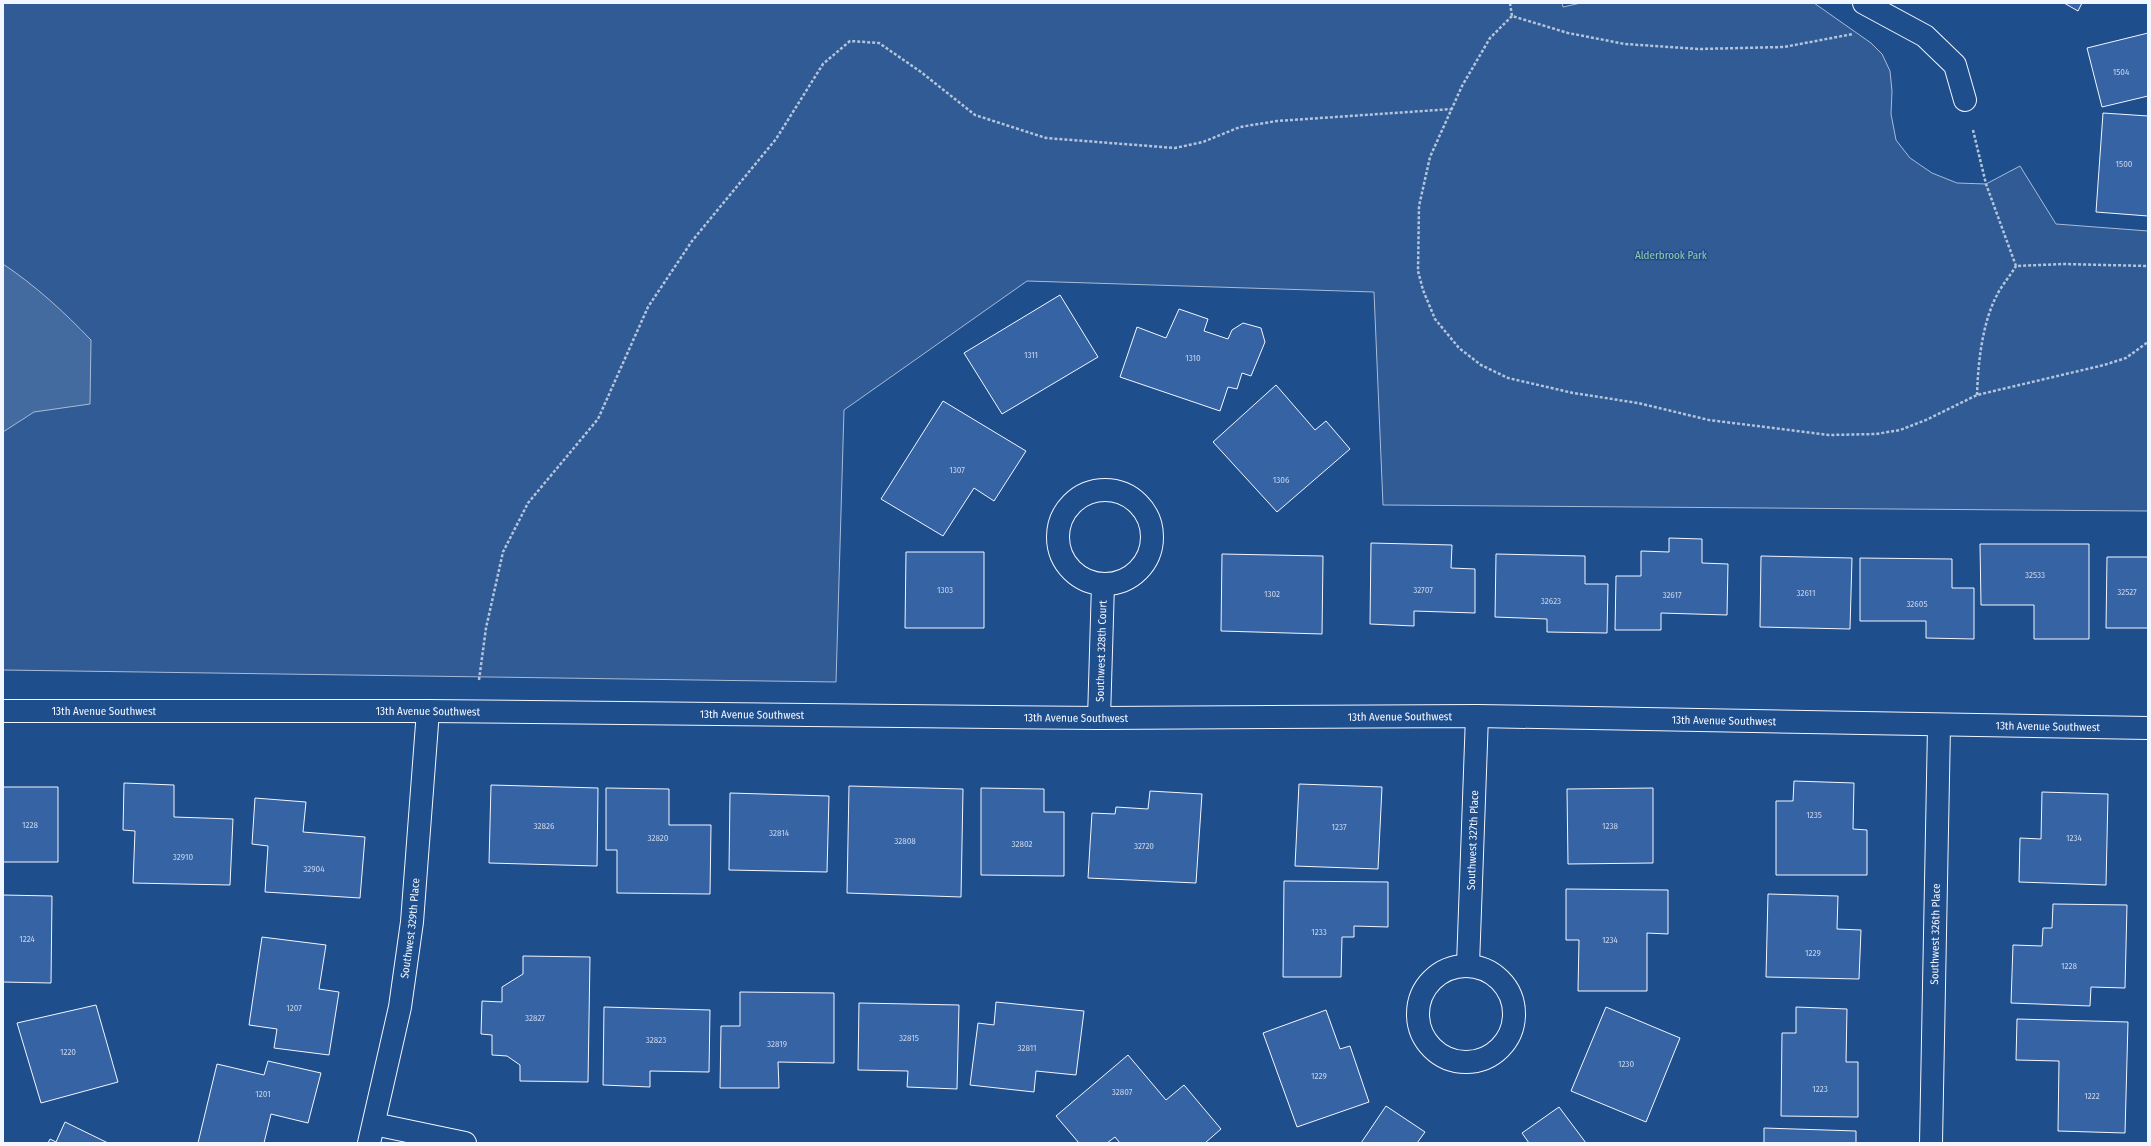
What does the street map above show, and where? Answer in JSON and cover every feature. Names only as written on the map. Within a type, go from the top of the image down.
[{"type":"street","points":[[1864,3],[1925,36],[1955,65],[1965,100]]},
{"type":"street","name":"Southwest 328th Court","points":[[1106,490],[1122,493],[1136,502],[1146,514],[1151,530],[1151,546],[1145,562],[1134,574],[1120,581],[1103,584],[1087,581],[1074,572],[1064,559],[1058,544],[1058,527],[1064,512],[1075,500],[1090,492],[1106,490]]},
{"type":"street","name":"Southwest 328th Court","points":[[1100,718],[1103,584]]},
{"type":"street","name":"13th Avenue Southwest","points":[[3,711],[475,711],[1100,718],[1477,716],[1939,726],[2148,728]]},
{"type":"street","name":"Southwest 329th Place","points":[[372,1134],[400,1007],[412,922],[428,711]]},
{"type":"street","name":"Southwest 327th Place","points":[[1468,965],[1477,716]]},
{"type":"street","name":"Southwest 326th Place","points":[[1931,1143],[1939,726]]},
{"type":"street","points":[[1468,965],[1485,968],[1499,977],[1510,991],[1515,1007],[1514,1024],[1508,1040],[1497,1053],[1481,1060],[1465,1063],[1448,1060],[1434,1050],[1424,1037],[1418,1021],[1418,1004],[1425,988],[1437,975],[1451,967],[1468,965]]},
{"type":"street","points":[[372,1134],[465,1143]]},
{"type":"path","points":[[1510,3],[1512,16]]},
{"type":"path","points":[[1512,16],[1568,33],[1625,44],[1699,49],[1784,47],[1901,22]]},
{"type":"path","points":[[1512,16],[1490,38],[1462,86],[1430,157],[1419,206],[1418,270],[1423,290],[1435,319],[1459,348],[1482,365],[1508,378],[1573,393],[1638,403],[1709,420],[1829,435],[1876,434],[1900,430],[1926,420],[1977,395],[2104,365],[2126,358],[2148,342]]},
{"type":"path","points":[[475,711],[486,628],[503,552],[528,503],[598,419],[648,307],[692,241],[776,139],[822,64],[850,41],[879,43],[921,72],[975,115],[1046,138],[1175,148],[1203,142],[1240,127],[1277,121],[1452,110]]},
{"type":"path","points":[[1965,100],[1986,184],[2016,266]]},
{"type":"path","points":[[2016,266],[2063,264],[2148,266]]},
{"type":"path","points":[[1977,395],[1978,364],[1989,318],[1997,295],[2016,266]]},
{"type":"shaded area","name":"Alderbrook Park","points":[[3,3],[1562,3],[1563,7],[1581,3],[1814,3],[1871,43],[1882,54],[1890,71],[1892,91],[1891,114],[1896,140],[1910,158],[1932,173],[1957,183],[1986,184],[2020,166],[2056,224],[2148,231],[2148,511],[1383,505],[1374,292],[1027,281],[844,410],[836,682],[3,670]]},
{"type":"shaded area","points":[[3,264],[27,281],[49,300],[91,340],[90,404],[34,412],[3,432]]},
{"type":"building","points":[[2064,3],[2082,3],[2078,11]]},
{"type":"building","points":[[2148,33],[2148,96],[2102,107],[2087,48]]},
{"type":"building","points":[[2103,113],[2148,116],[2148,216],[2096,212]]},
{"type":"building","points":[[1060,295],[1098,357],[1002,414],[964,353]]},
{"type":"building","points":[[1179,309],[1208,319],[1204,331],[1228,339],[1232,330],[1243,323],[1261,328],[1265,342],[1251,376],[1242,373],[1237,389],[1228,387],[1220,411],[1120,377],[1137,327],[1166,338]]},
{"type":"building","points":[[1276,385],[1315,430],[1326,421],[1350,449],[1277,512],[1213,442]]},
{"type":"building","points":[[943,401],[1026,451],[994,501],[974,488],[943,536],[881,499]]},
{"type":"building","points":[[1669,538],[1702,539],[1702,563],[1728,564],[1727,615],[1661,613],[1661,630],[1615,630],[1616,576],[1641,576],[1641,551],[1669,552]]},
{"type":"building","points":[[1371,543],[1452,545],[1451,568],[1475,569],[1475,613],[1414,611],[1414,626],[1370,624]]},
{"type":"building","points":[[1980,544],[2089,544],[2089,639],[2034,639],[2034,605],[1981,605]]},
{"type":"building","points":[[906,552],[984,552],[984,628],[905,628]]},
{"type":"building","points":[[1222,554],[1323,556],[1322,634],[1221,631]]},
{"type":"building","points":[[1496,554],[1585,556],[1585,584],[1608,584],[1607,633],[1547,632],[1547,619],[1495,617]]},
{"type":"building","points":[[1761,556],[1852,558],[1850,629],[1760,627]]},
{"type":"building","points":[[2107,557],[2148,557],[2148,628],[2106,628]]},
{"type":"building","points":[[1860,558],[1952,559],[1952,588],[1974,588],[1974,639],[1926,638],[1926,621],[1860,621]]},
{"type":"building","points":[[1794,781],[1854,783],[1853,829],[1867,830],[1867,875],[1776,875],[1776,801],[1793,801]]},
{"type":"building","points":[[124,783],[174,785],[174,817],[233,819],[230,885],[133,883],[135,831],[123,830]]},
{"type":"building","points":[[1299,784],[1382,787],[1378,869],[1295,866]]},
{"type":"building","points":[[491,785],[598,788],[597,866],[489,863]]},
{"type":"building","points":[[849,786],[963,789],[961,897],[847,893]]},
{"type":"building","points":[[3,787],[58,787],[58,862],[3,862]]},
{"type":"building","points":[[606,788],[669,789],[669,825],[711,825],[710,894],[617,893],[617,850],[606,850]]},
{"type":"building","points":[[981,788],[1044,789],[1044,812],[1064,812],[1064,876],[981,875]]},
{"type":"building","points":[[1653,788],[1653,863],[1568,864],[1567,789]]},
{"type":"building","points":[[1150,791],[1202,794],[1196,883],[1088,878],[1092,813],[1115,814],[1116,807],[1148,809]]},
{"type":"building","points":[[2042,792],[2108,794],[2106,885],[2019,882],[2020,838],[2041,839]]},
{"type":"building","points":[[730,793],[829,796],[827,872],[729,870]]},
{"type":"building","points":[[255,798],[306,802],[303,832],[365,837],[360,898],[265,892],[268,846],[252,844]]},
{"type":"building","points":[[1284,881],[1388,882],[1388,927],[1354,926],[1354,937],[1342,937],[1341,977],[1283,977]]},
{"type":"building","points":[[1566,889],[1668,890],[1668,934],[1647,933],[1647,991],[1578,991],[1579,940],[1566,940]]},
{"type":"building","points":[[1768,894],[1838,896],[1837,929],[1861,930],[1859,979],[1766,977]]},
{"type":"building","points":[[3,895],[52,896],[51,983],[3,982]]},
{"type":"building","points":[[2053,904],[2127,905],[2125,988],[2091,987],[2090,1006],[2011,1003],[2013,945],[2042,946],[2043,928],[2052,928]]},
{"type":"building","points":[[262,937],[326,945],[319,989],[339,992],[329,1055],[274,1048],[277,1029],[249,1025]]},
{"type":"building","points":[[523,956],[590,957],[588,1082],[520,1081],[520,1065],[507,1056],[492,1055],[492,1035],[481,1034],[482,1001],[502,1002],[502,987],[523,974]]},
{"type":"building","points":[[740,992],[834,993],[834,1063],[778,1062],[779,1088],[720,1088],[721,1026],[740,1026]]},
{"type":"building","points":[[996,1002],[1084,1011],[1076,1075],[1036,1071],[1034,1092],[970,1085],[978,1023],[994,1025]]},
{"type":"building","points":[[859,1003],[959,1005],[957,1089],[907,1087],[908,1071],[858,1070]]},
{"type":"building","points":[[96,1005],[118,1082],[41,1103],[17,1023]]},
{"type":"building","points":[[604,1007],[710,1010],[709,1072],[650,1071],[650,1087],[603,1085]]},
{"type":"building","points":[[1606,1007],[1680,1038],[1646,1122],[1571,1091]]},
{"type":"building","points":[[1796,1007],[1847,1009],[1846,1062],[1858,1062],[1858,1117],[1781,1116],[1782,1033],[1796,1033]]},
{"type":"building","points":[[1326,1010],[1340,1049],[1350,1046],[1369,1102],[1297,1127],[1263,1033]]},
{"type":"building","points":[[2017,1019],[2128,1022],[2125,1133],[2058,1131],[2059,1061],[2016,1060]]},
{"type":"building","points":[[1128,1055],[1166,1100],[1184,1085],[1221,1129],[1205,1143],[1120,1143],[1115,1137],[1107,1143],[1079,1143],[1056,1116]]},
{"type":"building","points":[[268,1061],[321,1073],[308,1123],[271,1114],[264,1143],[198,1143],[217,1064],[264,1075]]},
{"type":"building","points":[[1386,1106],[1425,1132],[1417,1143],[1361,1143]]},
{"type":"building","points":[[1559,1107],[1586,1143],[1529,1143],[1522,1133]]},
{"type":"building","points":[[65,1122],[108,1143],[48,1143],[50,1139],[56,1142]]},
{"type":"building","points":[[1764,1128],[1856,1131],[1856,1143],[1764,1143]]}]
